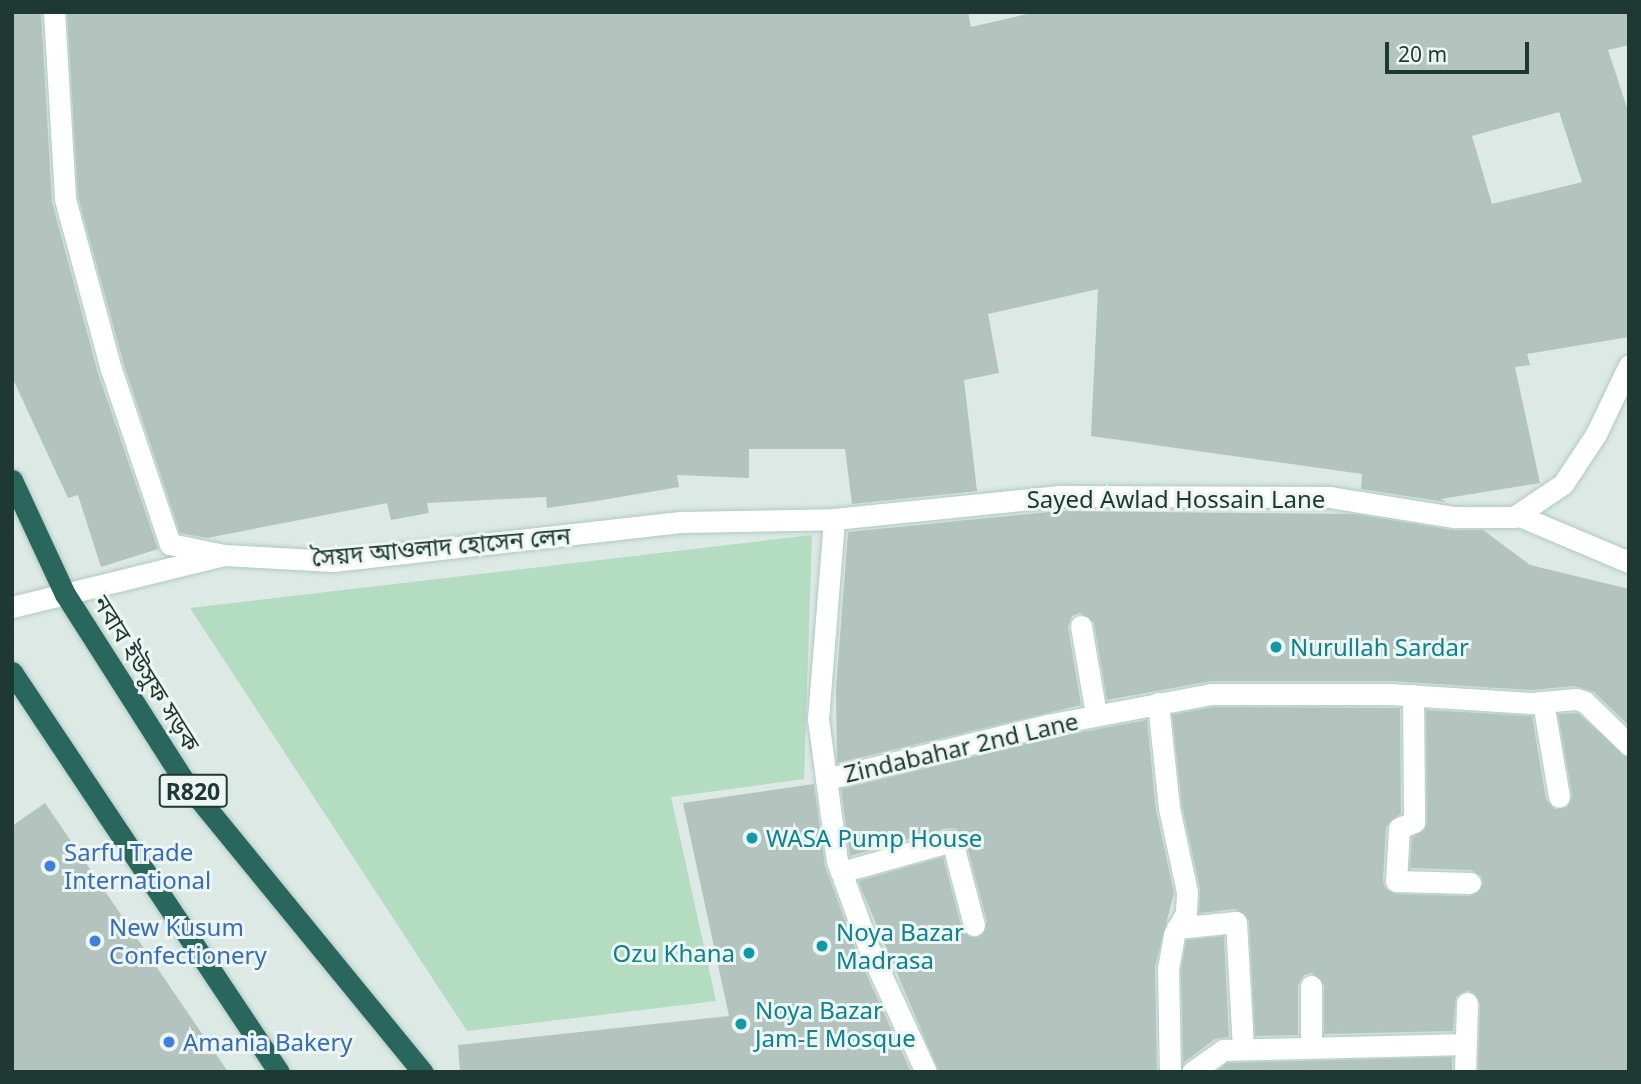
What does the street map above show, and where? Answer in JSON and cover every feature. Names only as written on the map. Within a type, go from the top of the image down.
[{"type":"highway","name":"নবাব ইউসুফ সড়ক","points":[[12,480],[65,594],[182,778],[423,1071]]},
{"type":"highway","points":[[12,671],[279,1072]]},
{"type":"street","points":[[54,12],[65,199],[111,369],[170,544],[225,555]]},
{"type":"street","points":[[1517,515],[1563,484],[1596,434],[1629,365]]},
{"type":"street","name":"Sayed Awlad Hossain Lane","points":[[834,519],[1060,496],[1330,497],[1454,517],[1517,515]]},
{"type":"street","points":[[1517,515],[1629,562]]},
{"type":"street","name":"সৈয়দ আওলাদ হোসেন লেন","points":[[12,607],[225,555],[334,561],[682,522],[834,519]]},
{"type":"street","name":"Zindabahar 2nd Lane","points":[[834,519],[818,719],[841,872],[895,1011],[926,1072]]},
{"type":"street","name":"Zindabahar 2nd Lane","points":[[1081,626],[1096,715]]},
{"type":"street","name":"Zindabahar 2nd Lane","points":[[826,779],[1096,715],[1211,694],[1413,695],[1585,702],[1629,746],[1629,761]]},
{"type":"street","points":[[1413,695],[1413,822],[1399,828],[1396,881],[1470,883]]},
{"type":"street","points":[[1546,702],[1560,797]]},
{"type":"street","points":[[1158,703],[1169,807],[1186,892],[1186,913],[1177,928],[1168,969],[1170,1072]]},
{"type":"street","points":[[841,872],[952,841],[974,925]]},
{"type":"street","points":[[1177,928],[1236,922],[1243,1049]]},
{"type":"street","points":[[1311,986],[1311,1048]]},
{"type":"street","points":[[1465,1072],[1467,1003]]},
{"type":"street","points":[[1192,1072],[1210,1064],[1223,1050],[1466,1044]]},
{"type":"green space","points":[[812,535],[804,779],[671,797],[716,1001],[467,1031],[190,608]]},
{"type":"building","points":[[12,12],[41,12],[52,202],[98,373],[158,549],[101,567],[78,495],[68,498],[12,377]]},
{"type":"building","points":[[67,12],[968,12],[971,27],[1036,12],[1629,12],[1629,45],[1608,50],[1629,114],[1629,337],[1527,354],[1530,365],[1515,367],[1540,483],[1441,499],[1446,502],[1361,489],[1362,474],[1091,436],[1098,289],[988,314],[999,373],[964,380],[977,491],[852,504],[845,449],[749,449],[749,478],[677,475],[679,487],[596,501],[547,508],[546,497],[427,503],[429,513],[391,520],[387,503],[207,538],[180,533],[124,365],[78,197]],"holes":[[[1559,112],[1582,182],[1492,204],[1472,136]]]},
{"type":"building","points":[[1059,511],[1355,514],[1452,530],[1483,530],[1530,565],[1629,589],[1629,726],[1594,692],[1575,686],[1531,690],[1390,681],[1211,681],[1107,700],[1094,623],[1080,613],[1072,616],[1068,627],[1081,705],[837,763],[836,689],[848,532]]},
{"type":"building","points":[[1212,707],[1400,708],[1401,813],[1386,827],[1383,880],[1385,888],[1396,894],[1470,896],[1483,884],[1481,876],[1471,870],[1410,868],[1412,837],[1424,830],[1427,822],[1426,710],[1532,716],[1546,799],[1555,809],[1567,807],[1572,795],[1558,714],[1578,713],[1629,758],[1629,1072],[1478,1072],[1480,1003],[1468,990],[1456,997],[1453,1031],[1324,1034],[1324,985],[1312,973],[1304,975],[1298,985],[1298,1035],[1255,1036],[1249,921],[1235,909],[1199,913],[1200,889],[1182,806],[1172,715]]},
{"type":"building","points":[[1147,720],[1156,810],[1174,893],[1155,967],[1157,1072],[939,1072],[858,881],[943,857],[962,929],[970,937],[978,937],[987,922],[965,838],[956,829],[948,828],[850,856],[841,789],[1050,738]]},
{"type":"building","points":[[814,784],[825,866],[858,956],[911,1072],[460,1072],[458,1045],[729,1016],[683,803]]},
{"type":"building","points":[[45,803],[228,1072],[12,1072],[12,826]]},
{"type":"building","points":[[1224,936],[1229,1037],[1215,1039],[1183,1063],[1181,970],[1186,940]]},
{"type":"building","points":[[1452,1057],[1452,1072],[1215,1072],[1227,1063]]},
{"type":"place","name":"Nurullah Sardar","points":[[1276,647]]},
{"type":"place","name":"WASA Pump House","points":[[752,838]]},
{"type":"place","name":"Sarfu Trade International","points":[[50,866]]},
{"type":"place","name":"New Kusum Confectionery","points":[[95,941]]},
{"type":"place","name":"Noya Bazar Madrasa","points":[[822,946]]},
{"type":"place","name":"Ozu Khana","points":[[749,953]]},
{"type":"place","name":"Noya Bazar Jam-E Mosque","points":[[741,1024]]},
{"type":"place","name":"Amania Bakery","points":[[169,1042]]}]
